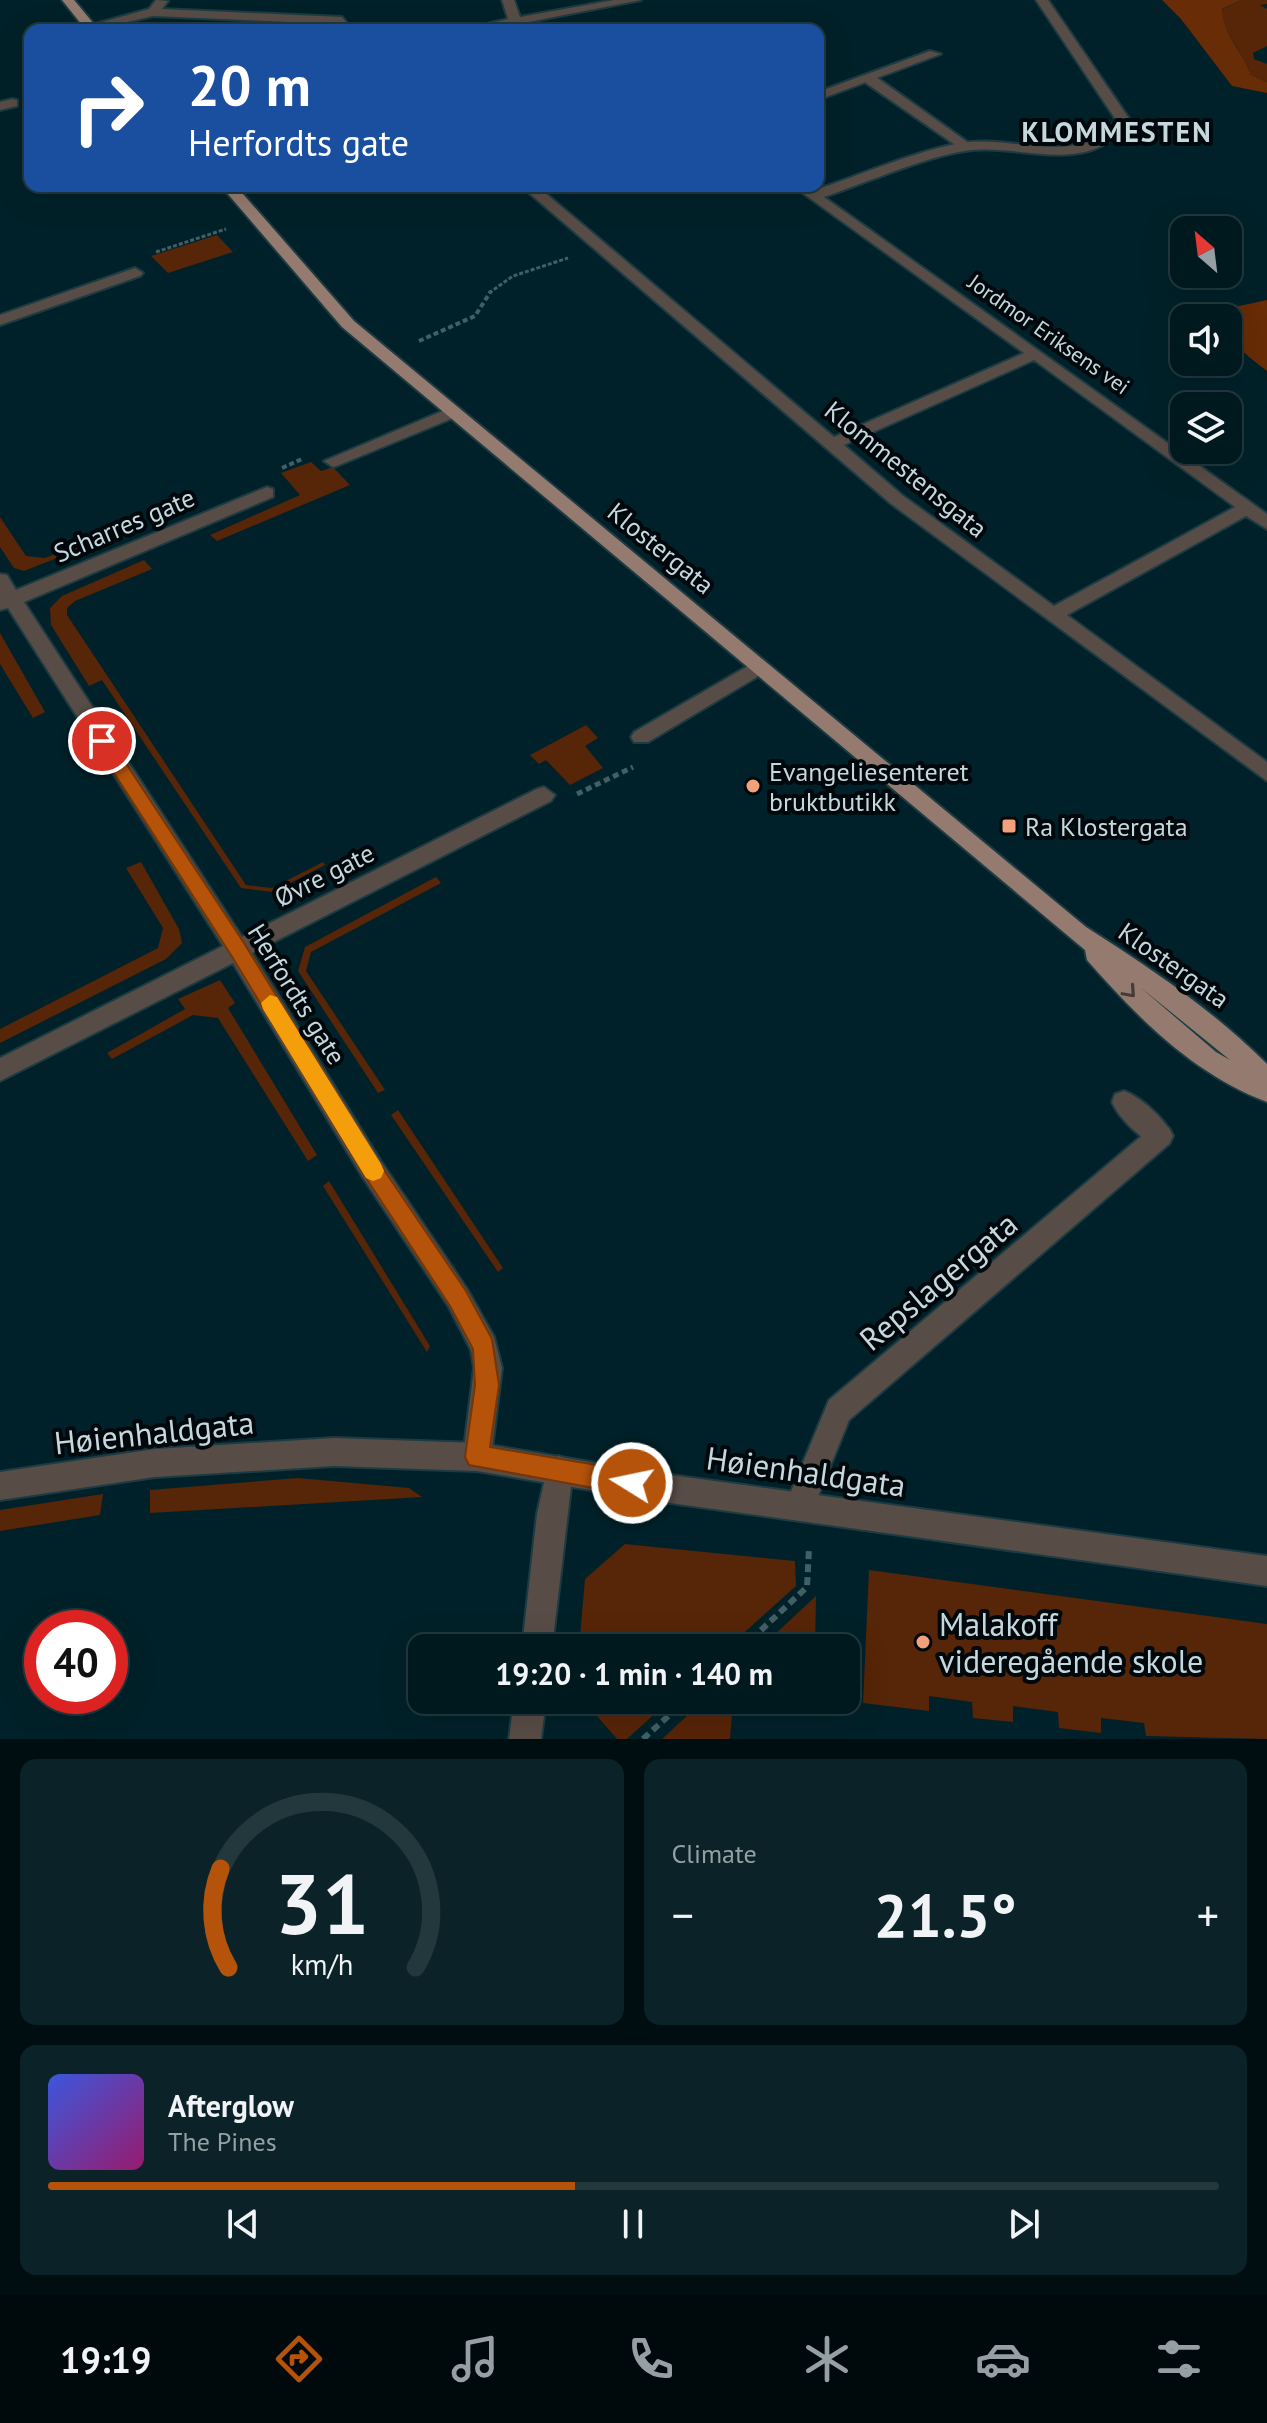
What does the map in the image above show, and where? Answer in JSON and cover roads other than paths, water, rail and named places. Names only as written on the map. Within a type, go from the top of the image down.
[{"type":"main road","points":[[68,0],[87,24]]},
{"type":"main road","name":"Klostergata","points":[[233,192],[348,324],[1078,934],[1194,1011],[1230,1041],[1267,1081]]},
{"type":"main road","name":"Klostergata","points":[[1078,934],[1143,1007],[1171,1031],[1207,1060],[1267,1091]]},
{"type":"street","points":[[153,12],[163,0]]},
{"type":"street","points":[[508,0],[515,21]]},
{"type":"street","points":[[499,24],[635,0]]},
{"type":"street","points":[[824,186],[966,146],[994,144],[1075,151],[1109,139],[1123,120],[1042,0]]},
{"type":"street","points":[[109,24],[153,12],[346,21]]},
{"type":"street","points":[[824,94],[871,80],[935,54]]},
{"type":"street","points":[[871,80],[966,146]]},
{"type":"street","name":"Klommestensgata","points":[[535,192],[896,499],[1267,773]]},
{"type":"street","name":"Jordmor Eriksens vei","points":[[807,192],[1249,507],[1267,523]]},
{"type":"street","points":[[0,320],[135,273]]},
{"type":"street","points":[[832,444],[1035,354]]},
{"type":"street","points":[[333,461],[452,412]]},
{"type":"street","name":"Scharres gate","points":[[4,595],[267,493]]},
{"type":"street","points":[[1052,615],[1249,507]]},
{"type":"street","name":"Herfordts gate","points":[[4,595],[237,949],[371,1168],[458,1298],[484,1347],[487,1385],[477,1457]]},
{"type":"street","points":[[641,737],[760,666]]},
{"type":"street","name":"Øvre gate","points":[[0,1070],[544,795]]},
{"type":"street","name":"Repslagergata","points":[[800,1506],[839,1410],[1160,1136],[1124,1102]]},
{"type":"street","name":"Høienhaldgata","points":[[0,1486],[155,1463],[334,1452],[477,1457],[1267,1571]]},
{"type":"street","points":[[539,1634],[547,1574],[547,1524],[559,1470]]},
{"type":"street","points":[[525,1739],[528,1714]]},
{"type":"place","name":"Evangeliesenteret bruktbutikk","points":[[753,786]]},
{"type":"place","name":"Ra Klostergata","points":[[1009,826]]},
{"type":"place","name":"Malakoff videregående skole","points":[[923,1642]]},
{"type":"district","name":"KLOMMESTEN","points":[[1117,131]]}]
